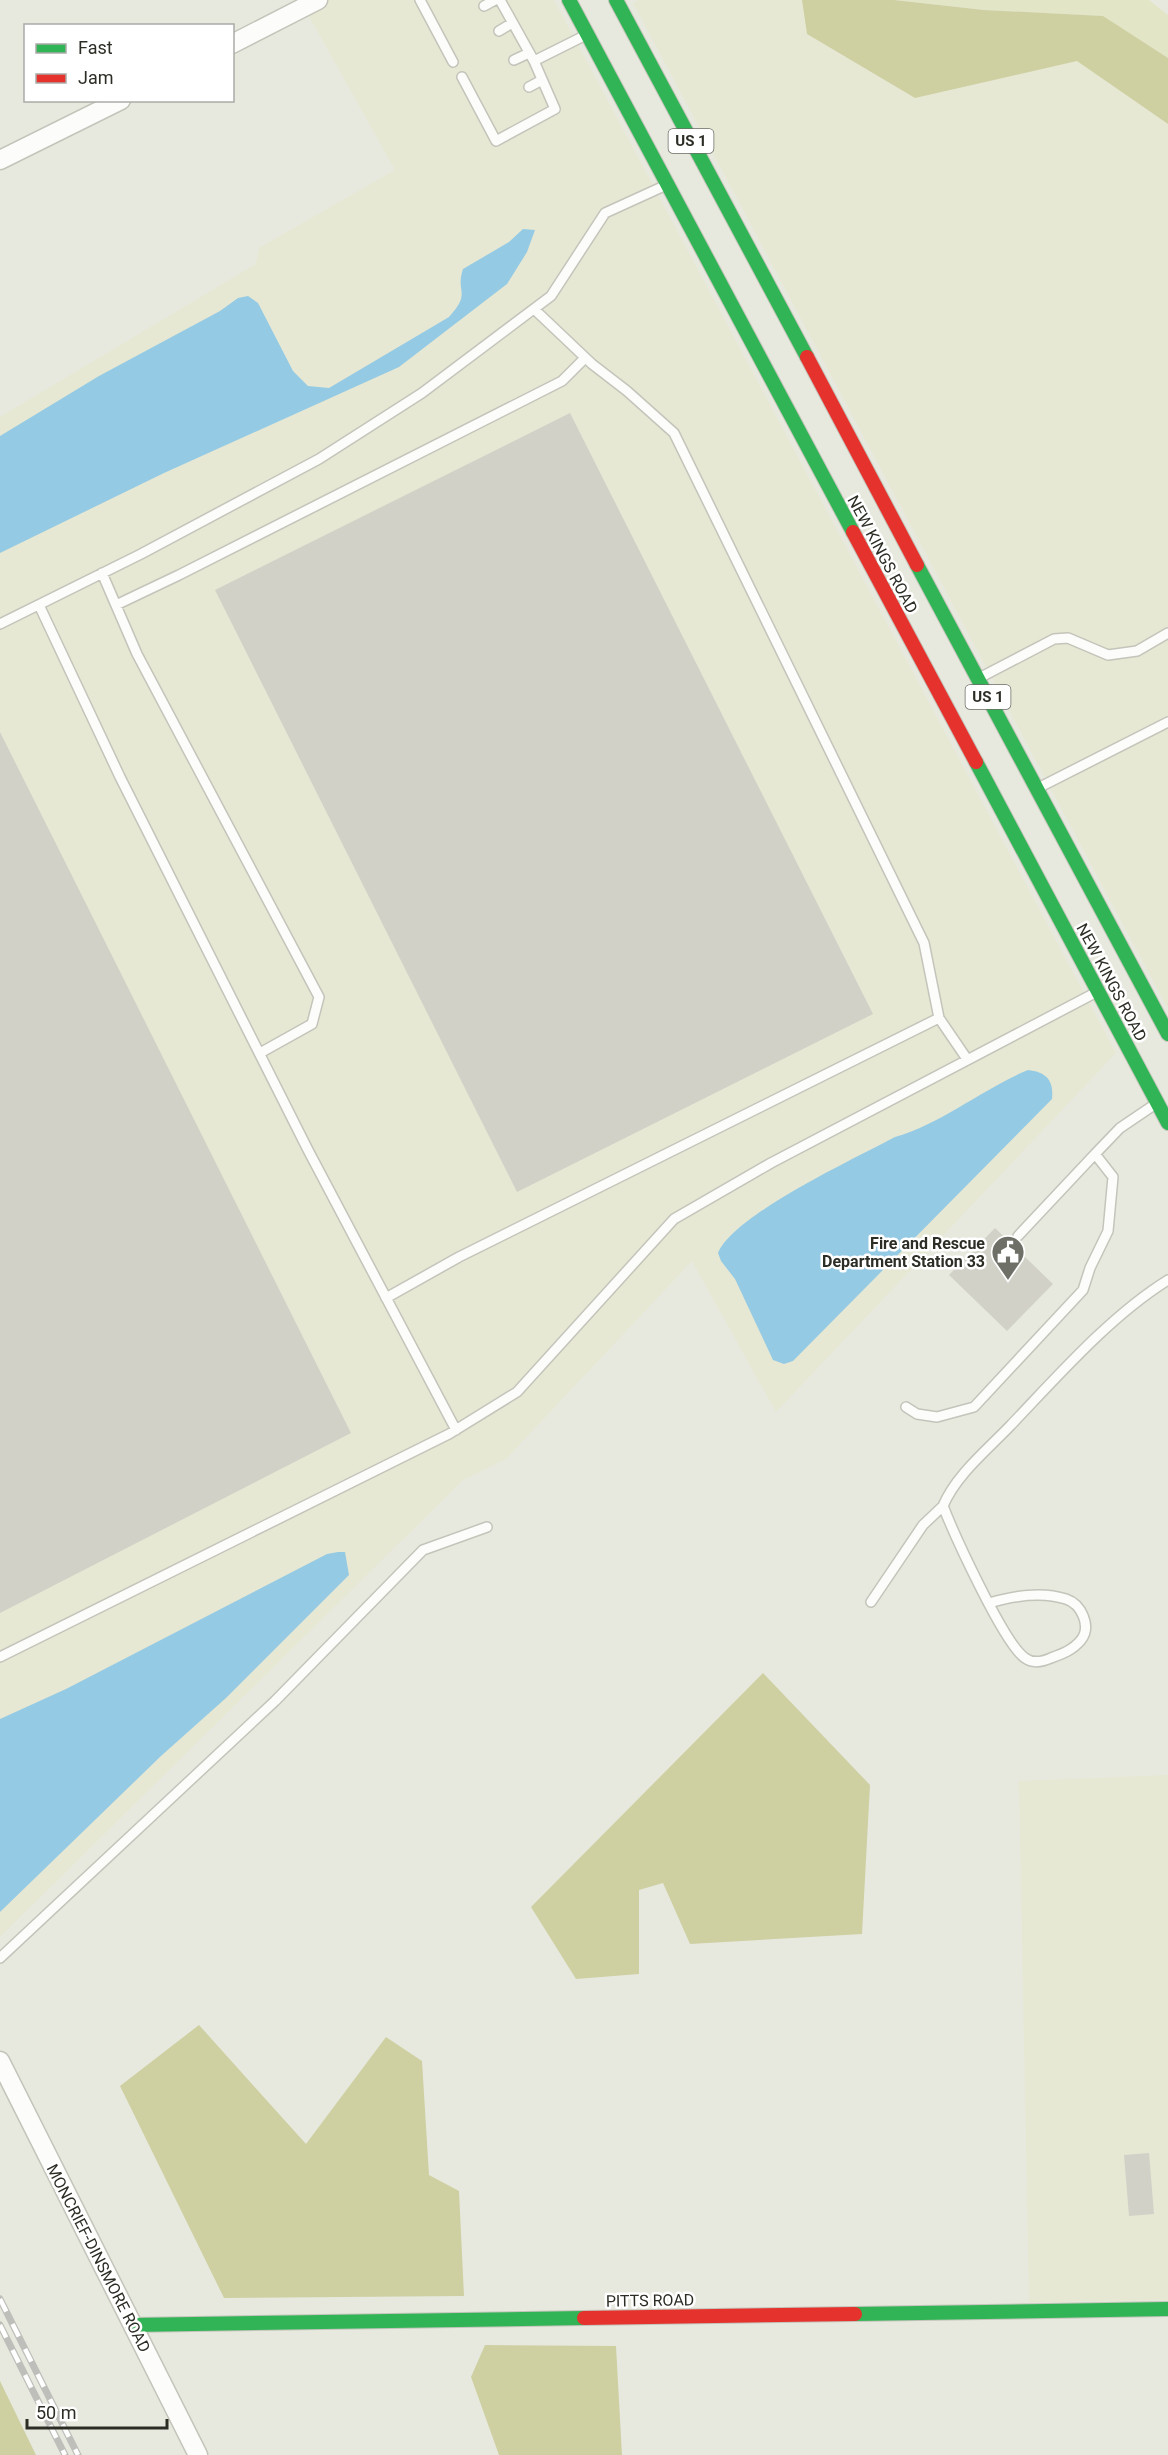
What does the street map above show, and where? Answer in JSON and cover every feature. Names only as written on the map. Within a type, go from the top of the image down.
[{"type":"main road","name":"NEW KINGS ROAD","points":[[569,0],[1098,991],[1163,1098],[1168,1123]]},
{"type":"main road","name":"NEW KINGS ROAD","points":[[616,0],[1168,1034]]},
{"type":"main road","points":[[667,185],[682,186]]},
{"type":"main road","points":[[704,198],[735,225]]},
{"type":"main road","name":"PITTS ROAD","points":[[132,2325],[1168,2309]]},
{"type":"street","points":[[234,43],[318,0]]},
{"type":"street","points":[[0,160],[117,102]]},
{"type":"street","name":"MONCRIEF-DINSMORE ROAD","points":[[0,2061],[198,2455]]},
{"type":"lane","points":[[420,0],[440,28],[452,59],[460,52]]},
{"type":"lane","points":[[467,81],[484,110],[496,141],[555,109],[531,57],[497,0],[484,6]]},
{"type":"lane","points":[[499,31],[512,23]]},
{"type":"lane","points":[[514,60],[531,57],[587,34]]},
{"type":"lane","points":[[529,87],[542,80]]},
{"type":"lane","points":[[0,624],[319,459],[422,393],[551,296],[604,213],[667,185]]},
{"type":"lane","points":[[534,309],[585,358],[627,391],[674,433],[924,943],[939,1018],[967,1059]]},
{"type":"lane","points":[[116,605],[562,381],[585,358]]},
{"type":"lane","points":[[102,573],[137,654],[319,997],[312,1024],[260,1053]]},
{"type":"lane","points":[[39,604],[125,787],[386,1298],[456,1430]]},
{"type":"lane","points":[[978,679],[1054,639],[1068,638],[1108,655],[1137,651],[1168,633]]},
{"type":"lane","points":[[1037,789],[1168,722]]},
{"type":"lane","points":[[0,1657],[456,1430],[517,1392],[674,1219],[771,1163],[1098,991]]},
{"type":"lane","points":[[386,1298],[459,1257],[939,1018]]},
{"type":"lane","points":[[1018,1236],[1120,1128],[1163,1098]]},
{"type":"lane","points":[[906,1407],[917,1414],[937,1417],[974,1407],[1083,1290],[1090,1268],[1108,1231],[1113,1177],[1095,1154]]},
{"type":"lane","points":[[871,1602],[922,1525],[943,1506],[948,1493],[963,1476],[1049,1384],[1108,1328],[1168,1280]]},
{"type":"lane","points":[[943,1506],[955,1537],[989,1602],[1015,1649],[1026,1659],[1041,1662],[1069,1652],[1083,1639],[1086,1626],[1082,1612],[1068,1600],[1048,1596],[1016,1596],[989,1602]]},
{"type":"lane","points":[[0,1958],[276,1701],[423,1550],[487,1527]]},
{"type":"shaded area","points":[[300,0],[554,0],[1116,1053],[776,1412],[692,1261],[506,1459],[463,1480],[0,1937],[0,417],[256,264],[259,248],[395,170]]},
{"type":"shaded area","points":[[639,0],[802,0],[807,34],[915,98],[1077,60],[1168,124],[1168,1009],[633,3]]},
{"type":"shaded area","points":[[894,0],[1149,0],[1168,15],[1168,58],[1102,16],[984,10]]},
{"type":"shaded area","points":[[1168,1775],[1168,2300],[1029,2302],[1019,1781]]},
{"type":"green space","points":[[802,0],[894,0],[984,10],[1103,16],[1168,58],[1168,124],[1077,61],[915,98],[807,34]]},
{"type":"green space","points":[[763,1673],[870,1785],[862,1934],[690,1944],[663,1883],[639,1890],[639,1974],[576,1979],[531,1907]]},
{"type":"green space","points":[[199,2025],[306,2144],[386,2037],[422,2061],[429,2175],[459,2191],[464,2296],[224,2298],[120,2086]]},
{"type":"green space","points":[[485,2345],[616,2346],[622,2455],[499,2455],[471,2377]]},
{"type":"green space","points":[[0,2381],[36,2455],[0,2455]]},
{"type":"water","points":[[523,229],[535,230],[527,252],[507,284],[399,367],[164,473],[0,553],[0,436],[99,376],[220,311],[238,298],[248,296],[258,303],[293,371],[308,386],[329,388],[449,317],[460,302],[463,269],[509,242]]},
{"type":"water","points":[[1028,1070],[1040,1073],[1048,1079],[1052,1087],[1052,1099],[793,1361],[784,1364],[773,1360],[735,1279],[721,1261],[718,1253],[728,1238],[770,1205],[826,1173],[895,1137],[946,1115]]},
{"type":"water","points":[[345,1552],[349,1575],[226,1698],[161,1756],[0,1912],[0,1719],[66,1689],[327,1554]]},
{"type":"building","points":[[570,413],[873,1014],[517,1192],[215,590]]},
{"type":"building","points":[[0,732],[351,1433],[0,1613]]},
{"type":"building","points":[[995,1228],[1053,1284],[1007,1331],[949,1275]]},
{"type":"building","points":[[1149,2153],[1154,2214],[1129,2216],[1124,2155]]},
{"type":"railway","points":[[0,2299],[78,2455]]},
{"type":"railway","points":[[0,2325],[65,2455]]},
{"type":"traffic: fast","points":[[569,0],[853,532]]},
{"type":"traffic: fast","points":[[616,0],[807,357]]},
{"type":"traffic: fast","points":[[917,565],[1168,1034]]},
{"type":"traffic: fast","points":[[976,762],[1168,1123]]},
{"type":"traffic: fast","points":[[855,2314],[1168,2309]]},
{"type":"traffic: fast","points":[[132,2325],[584,2318]]},
{"type":"traffic: jam","points":[[807,357],[917,565]]},
{"type":"traffic: jam","points":[[853,532],[976,762]]},
{"type":"traffic: jam","points":[[584,2318],[855,2314]]},
{"type":"place","name":"Fire and Rescue Department Station 33","points":[[1008,1281]]}]
